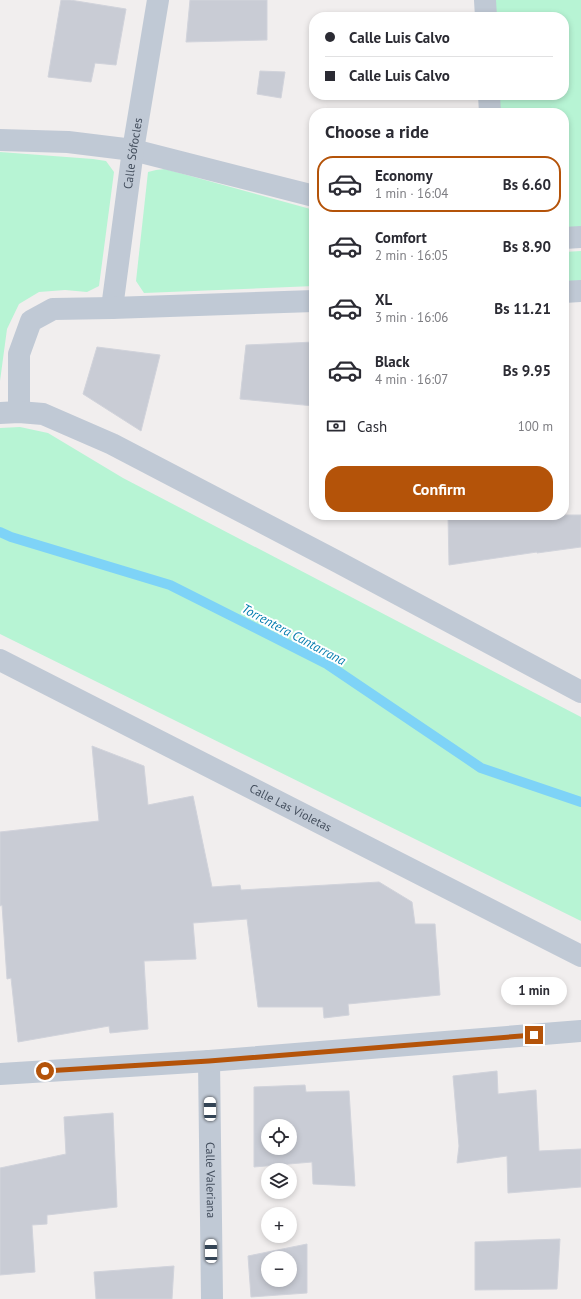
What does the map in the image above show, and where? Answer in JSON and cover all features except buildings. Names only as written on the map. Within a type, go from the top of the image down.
[{"type":"street","name":"Calle Sófocles","points":[[112,308],[133,150],[158,0]]},
{"type":"street","points":[[485,0],[486,12]]},
{"type":"street","points":[[0,140],[68,142],[133,150],[309,195]]},
{"type":"street","points":[[569,238],[581,237]]},
{"type":"street","points":[[569,292],[581,291]]},
{"type":"street","points":[[309,300],[53,309],[31,321],[19,354],[9,412],[43,414],[112,444],[581,692]]},
{"type":"street","name":"Calle Las Violetas","points":[[0,660],[581,956]]},
{"type":"street","points":[[0,1074],[209,1061],[581,1031]]},
{"type":"street","name":"Calle Valeriana","points":[[209,1061],[212,1299]]},
{"type":"green space","points":[[486,0],[581,0],[581,228],[569,229],[569,108],[490,108],[489,100],[569,100],[569,12],[487,12]]},
{"type":"green space","points":[[0,152],[106,161],[114,172],[99,286],[87,292],[65,290],[39,292],[19,304],[7,329],[0,381]]},
{"type":"green space","points":[[165,169],[309,209],[309,286],[144,293],[136,281],[148,172]]},
{"type":"green space","points":[[581,251],[581,281],[569,281],[569,252]]},
{"type":"green space","points":[[20,427],[48,433],[123,478],[581,717],[581,921],[0,634],[0,428]]},
{"type":"waterway","name":"Torrentera Cantarrana","points":[[0,532],[11,537],[170,585],[327,664],[481,768],[581,802]]},
{"type":"route","points":[[45,1071],[209,1061],[534,1035]]}]
